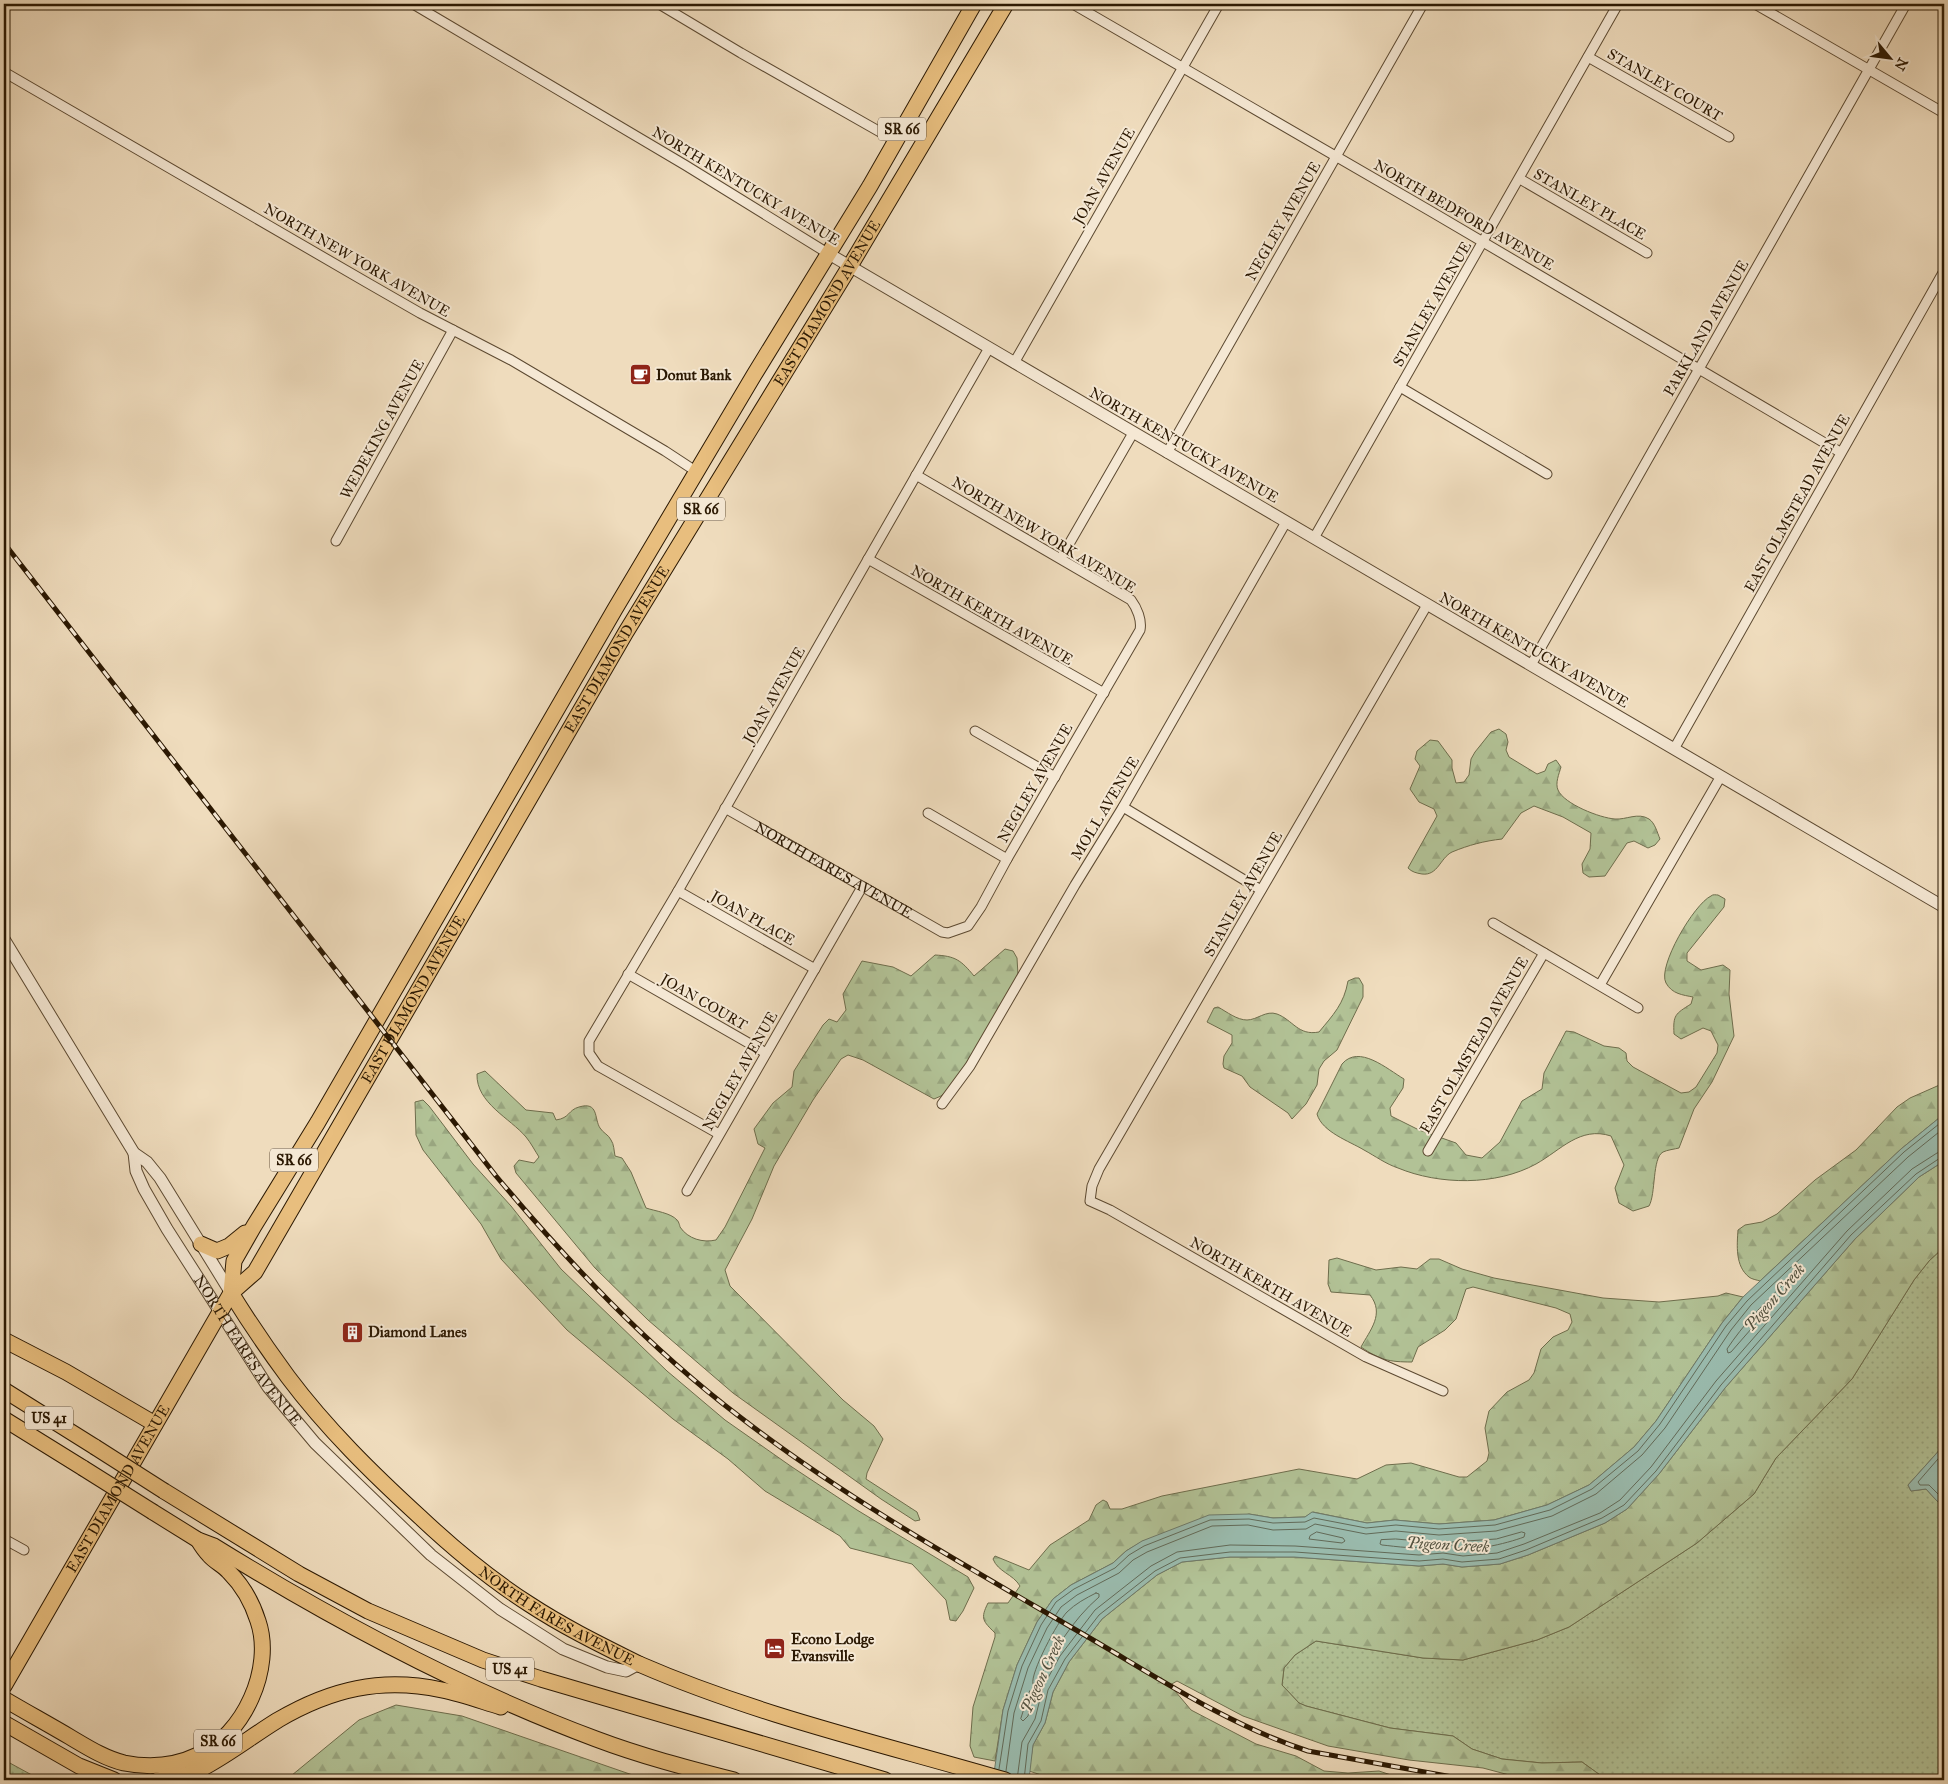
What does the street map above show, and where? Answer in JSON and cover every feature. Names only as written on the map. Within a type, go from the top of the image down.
[{"type":"main road","name":"EAST DIAMOND AVENUE","points":[[231,1293],[234,1261],[254,1226],[318,1122],[610,617],[829,254],[974,4]]},
{"type":"main road","name":"EAST DIAMOND AVENUE","points":[[4,1686],[231,1293],[255,1272],[626,632],[850,266],[1006,4]]},
{"type":"main road","points":[[201,1244],[213,1251],[222,1250],[254,1226]]},
{"type":"main road","name":"NORTH FARES AVENUE","points":[[231,1293],[274,1358],[319,1414],[377,1478],[481,1570],[528,1604],[597,1644],[639,1664]]},
{"type":"main road","points":[[4,1340],[66,1372],[156,1424]]},
{"type":"main road","name":"US 41","points":[[4,1390],[299,1574],[368,1611],[455,1648],[541,1679],[885,1780]]},
{"type":"main road","name":"US 41","points":[[4,1418],[198,1540],[214,1546],[368,1635],[546,1719],[597,1740],[661,1761],[734,1780]]},
{"type":"main road","name":"SR 66","points":[[4,1699],[104,1756],[126,1763],[149,1766],[176,1763],[199,1755],[217,1743],[238,1719],[252,1697],[262,1663],[262,1641],[258,1622],[245,1591],[230,1572],[209,1556],[198,1540]]},
{"type":"main road","points":[[639,1664],[678,1681],[746,1705],[1005,1780]]},
{"type":"main road","points":[[158,1780],[186,1775],[201,1769],[298,1710],[334,1693],[352,1689],[393,1684],[444,1690],[546,1719]]},
{"type":"main road","points":[[4,1723],[79,1766],[114,1780]]},
{"type":"street","name":"NORTH KENTUCKY AVENUE","points":[[413,4],[988,348],[1944,907]]},
{"type":"street","points":[[659,4],[896,141]]},
{"type":"street","name":"NORTH BEDFORD AVENUE","points":[[1072,4],[1336,156],[1840,452]]},
{"type":"street","name":"JOAN AVENUE","points":[[1014,363],[1219,4]]},
{"type":"street","name":"NEGLEY AVENUE","points":[[1167,453],[1423,4]]},
{"type":"street","name":"STANLEY AVENUE","points":[[1314,538],[1618,4]]},
{"type":"street","points":[[1755,4],[1869,68],[1944,113]]},
{"type":"street","name":"PARKLAND AVENUE","points":[[1531,665],[1906,4]]},
{"type":"street","name":"STANLEY COURT","points":[[1588,57],[1729,137]]},
{"type":"street","name":"NORTH NEW YORK AVENUE","points":[[4,72],[366,282],[511,360],[697,472]]},
{"type":"street","name":"STANLEY PLACE","points":[[1520,179],[1647,253]]},
{"type":"street","name":"EAST OLMSTEAD AVENUE","points":[[1674,749],[1840,452],[1944,271]]},
{"type":"street","name":"WEDEKING AVENUE","points":[[336,541],[453,330]]},
{"type":"street","name":"JOAN AVENUE","points":[[719,1134],[598,1066],[589,1053],[589,1040],[678,890],[988,348]]},
{"type":"street","points":[[1400,387],[1547,474]]},
{"type":"street","points":[[1062,558],[1133,432]]},
{"type":"street","name":"NORTH NEW YORK AVENUE","points":[[916,475],[1062,558],[1131,600],[1138,613],[1141,625],[1140,630]]},
{"type":"street","name":"MOLL AVENUE","points":[[942,1104],[970,1066],[1075,885],[1123,807],[1286,522]]},
{"type":"street","name":"NORTH KERTH AVENUE","points":[[868,559],[1104,693]]},
{"type":"street","name":"STANLEY AVENUE","points":[[1090,1201],[1092,1186],[1099,1168],[1427,605]]},
{"type":"street","name":"NEGLEY AVENUE","points":[[942,932],[948,933],[968,926],[981,907],[1140,630]]},
{"type":"street","points":[[975,732],[1055,777]]},
{"type":"street","points":[[1600,985],[1721,776]]},
{"type":"street","points":[[1123,807],[1261,890]]},
{"type":"street","name":"NORTH FARES AVENUE","points":[[725,808],[942,932]]},
{"type":"street","points":[[928,813],[1007,859]]},
{"type":"street","name":"NEGLEY AVENUE","points":[[687,1191],[862,887]]},
{"type":"street","name":"JOAN PLACE","points":[[678,890],[815,969]]},
{"type":"street","points":[[1493,923],[1638,1008]]},
{"type":"street","name":"NORTH FARES AVENUE","points":[[4,940],[134,1153],[147,1162],[160,1178],[231,1293]]},
{"type":"street","name":"EAST OLMSTEAD AVENUE","points":[[1428,1151],[1544,953]]},
{"type":"street","name":"JOAN COURT","points":[[628,974],[766,1053]]},
{"type":"street","name":"NORTH FARES AVENUE","points":[[134,1153],[136,1170],[144,1189],[220,1312],[268,1387],[315,1443],[443,1565],[514,1619],[563,1649],[607,1666],[620,1670],[630,1670],[639,1664]]},
{"type":"street","name":"NORTH KERTH AVENUE","points":[[1090,1201],[1110,1210],[1366,1357],[1442,1391]]},
{"type":"street","points":[[4,1539],[24,1550]]},
{"type":"green space","points":[[1499,729],[1506,734],[1508,742],[1506,750],[1509,757],[1537,774],[1545,771],[1548,764],[1556,760],[1561,767],[1557,787],[1567,800],[1592,813],[1608,818],[1645,817],[1653,823],[1660,839],[1655,845],[1648,848],[1634,841],[1627,843],[1605,876],[1589,877],[1583,873],[1582,864],[1590,849],[1591,833],[1563,817],[1534,806],[1521,813],[1502,839],[1464,847],[1452,852],[1435,870],[1427,874],[1420,874],[1408,868],[1437,816],[1434,809],[1419,802],[1410,789],[1420,766],[1415,759],[1417,751],[1430,740],[1438,741],[1452,760],[1456,783],[1464,782],[1469,775],[1471,759],[1475,752],[1491,732]]},
{"type":"green space","points":[[1712,895],[1718,895],[1725,899],[1724,907],[1687,953],[1687,961],[1701,970],[1723,965],[1730,970],[1729,994],[1734,1036],[1712,1082],[1694,1109],[1679,1148],[1663,1152],[1657,1161],[1653,1193],[1649,1206],[1633,1211],[1619,1203],[1615,1188],[1624,1165],[1611,1136],[1590,1134],[1580,1137],[1536,1164],[1520,1171],[1503,1176],[1467,1181],[1431,1178],[1414,1174],[1389,1164],[1330,1131],[1320,1120],[1317,1114],[1342,1064],[1349,1058],[1356,1056],[1365,1057],[1404,1079],[1403,1088],[1390,1108],[1391,1116],[1419,1130],[1456,1143],[1466,1155],[1482,1158],[1500,1142],[1522,1101],[1542,1089],[1544,1073],[1566,1031],[1574,1032],[1604,1046],[1619,1048],[1626,1053],[1627,1061],[1633,1067],[1681,1093],[1689,1092],[1696,1087],[1717,1053],[1718,1045],[1711,1031],[1703,1028],[1681,1039],[1674,1034],[1676,1016],[1681,1010],[1691,1004],[1693,997],[1671,990],[1666,983],[1665,975],[1672,951],[1687,923],[1704,901]]},
{"type":"green space","points":[[1005,949],[1013,951],[1017,958],[1018,975],[958,1079],[941,1096],[934,1099],[863,1060],[848,1055],[841,1059],[813,1100],[774,1166],[752,1219],[725,1270],[730,1286],[843,1400],[874,1426],[883,1439],[866,1479],[917,1512],[920,1520],[915,1521],[881,1499],[733,1393],[648,1320],[595,1268],[516,1173],[514,1166],[519,1160],[534,1163],[539,1157],[526,1137],[488,1102],[478,1084],[477,1074],[485,1071],[526,1110],[553,1113],[556,1120],[564,1118],[575,1108],[590,1106],[595,1112],[600,1128],[612,1142],[615,1156],[622,1158],[631,1172],[646,1208],[674,1218],[678,1221],[683,1231],[691,1237],[706,1241],[716,1240],[725,1227],[765,1148],[758,1144],[754,1129],[773,1103],[792,1087],[794,1071],[823,1025],[829,1019],[837,1022],[846,1010],[843,994],[862,961],[893,967],[911,976],[935,955],[957,960],[974,976]]},
{"type":"green space","points":[[1359,978],[1363,985],[1363,997],[1337,1050],[1324,1061],[1319,1069],[1317,1085],[1306,1104],[1292,1119],[1288,1113],[1250,1087],[1242,1076],[1224,1068],[1224,1056],[1232,1043],[1232,1035],[1207,1022],[1214,1008],[1218,1007],[1243,1020],[1251,1020],[1273,1013],[1283,1017],[1301,1030],[1312,1033],[1319,1032],[1341,1003],[1348,981]]},
{"type":"green space","points":[[1944,1083],[1944,1114],[1901,1149],[1760,1281],[1750,1278],[1744,1272],[1738,1255],[1738,1230],[1745,1225],[1762,1222],[1777,1214],[1815,1180],[1856,1150],[1897,1107],[1910,1098]]},
{"type":"green space","points":[[423,1100],[473,1164],[511,1206],[561,1269],[667,1371],[725,1420],[792,1467],[857,1510],[968,1577],[974,1588],[956,1621],[950,1620],[946,1600],[912,1564],[850,1548],[840,1536],[765,1491],[728,1459],[673,1419],[567,1330],[501,1259],[481,1224],[423,1150],[416,1135],[415,1102]]},
{"type":"green space","points":[[1944,1161],[1944,1247],[1929,1261],[1914,1280],[1852,1379],[1776,1458],[1754,1494],[1697,1543],[1569,1627],[1537,1640],[1463,1660],[1423,1658],[1316,1641],[1295,1655],[1284,1668],[1282,1685],[1299,1703],[1306,1706],[1390,1728],[1453,1736],[1472,1749],[1502,1759],[1542,1763],[1582,1762],[1607,1780],[1528,1780],[1483,1768],[1409,1760],[1328,1746],[1243,1716],[1177,1681],[1170,1685],[1191,1710],[1256,1744],[1296,1756],[1324,1771],[1348,1773],[1379,1771],[1406,1780],[1057,1780],[1029,1771],[1033,1745],[1045,1723],[1053,1692],[1069,1662],[1102,1619],[1157,1575],[1182,1562],[1230,1557],[1294,1557],[1419,1566],[1443,1564],[1462,1567],[1500,1564],[1528,1555],[1605,1523],[1627,1509],[1659,1474],[1725,1388],[1855,1239],[1919,1177]]},
{"type":"green space","points":[[1944,1247],[1944,1445],[1908,1485],[1911,1491],[1926,1489],[1944,1506],[1944,1780],[1607,1780],[1582,1762],[1542,1763],[1502,1759],[1472,1749],[1453,1736],[1390,1728],[1306,1706],[1299,1703],[1282,1685],[1284,1668],[1295,1655],[1316,1641],[1423,1658],[1463,1660],[1537,1640],[1569,1627],[1697,1543],[1754,1494],[1776,1458],[1852,1379],[1914,1280],[1929,1261]]},
{"type":"green space","points":[[1337,1258],[1376,1270],[1401,1267],[1417,1269],[1430,1259],[1439,1259],[1462,1269],[1494,1278],[1603,1298],[1659,1302],[1718,1296],[1726,1293],[1743,1297],[1722,1323],[1656,1421],[1634,1447],[1589,1485],[1547,1505],[1494,1520],[1439,1524],[1395,1520],[1367,1523],[1313,1512],[1305,1517],[1273,1518],[1249,1514],[1143,1541],[1126,1551],[1113,1563],[1071,1585],[1053,1599],[1037,1622],[1017,1665],[1003,1710],[995,1761],[974,1757],[970,1746],[973,1707],[995,1637],[995,1633],[984,1620],[984,1613],[988,1603],[1008,1603],[1020,1586],[995,1563],[993,1559],[995,1556],[1029,1570],[1050,1545],[1089,1520],[1096,1505],[1103,1500],[1107,1502],[1110,1509],[1122,1509],[1162,1496],[1299,1469],[1357,1479],[1386,1465],[1411,1463],[1459,1477],[1467,1477],[1487,1461],[1489,1453],[1485,1428],[1489,1411],[1507,1392],[1529,1380],[1534,1373],[1541,1349],[1553,1337],[1568,1330],[1572,1322],[1570,1314],[1556,1308],[1473,1287],[1466,1289],[1456,1319],[1445,1330],[1418,1347],[1412,1362],[1385,1359],[1361,1347],[1372,1328],[1376,1315],[1374,1302],[1370,1295],[1331,1292],[1328,1284],[1329,1260]]},
{"type":"green space","points":[[396,1705],[462,1716],[647,1780],[286,1780],[359,1720]]},
{"type":"green space","points":[[4,1762],[8,1762],[41,1780],[4,1780]]},
{"type":"water","name":"Pigeon Creek","points":[[1944,1114],[1944,1161],[1919,1177],[1855,1239],[1725,1388],[1659,1474],[1627,1509],[1605,1523],[1528,1555],[1500,1564],[1462,1567],[1443,1564],[1419,1566],[1294,1557],[1230,1557],[1182,1562],[1157,1575],[1102,1619],[1069,1662],[1053,1692],[1045,1723],[1033,1745],[1029,1780],[993,1780],[1003,1710],[1017,1665],[1037,1622],[1053,1599],[1071,1585],[1113,1563],[1126,1551],[1142,1541],[1209,1515],[1249,1514],[1273,1518],[1305,1517],[1312,1512],[1367,1523],[1395,1520],[1439,1524],[1494,1520],[1547,1505],[1589,1485],[1634,1447],[1656,1421],[1722,1323],[1743,1297],[1901,1149]]},
{"type":"water","points":[[1944,1445],[1944,1506],[1926,1489],[1911,1491],[1908,1485]]},
{"type":"railway","points":[[4,543],[496,1176],[552,1241],[611,1303],[673,1362],[706,1390],[780,1447],[904,1529],[1160,1680],[1247,1727],[1308,1751],[1469,1780]]},
{"type":"place","name":"Donut Bank","points":[[640,375]]},
{"type":"place","name":"Diamond Lanes","points":[[352,1332]]},
{"type":"place","name":"Econo Lodge Evansville","points":[[775,1648]]}]
